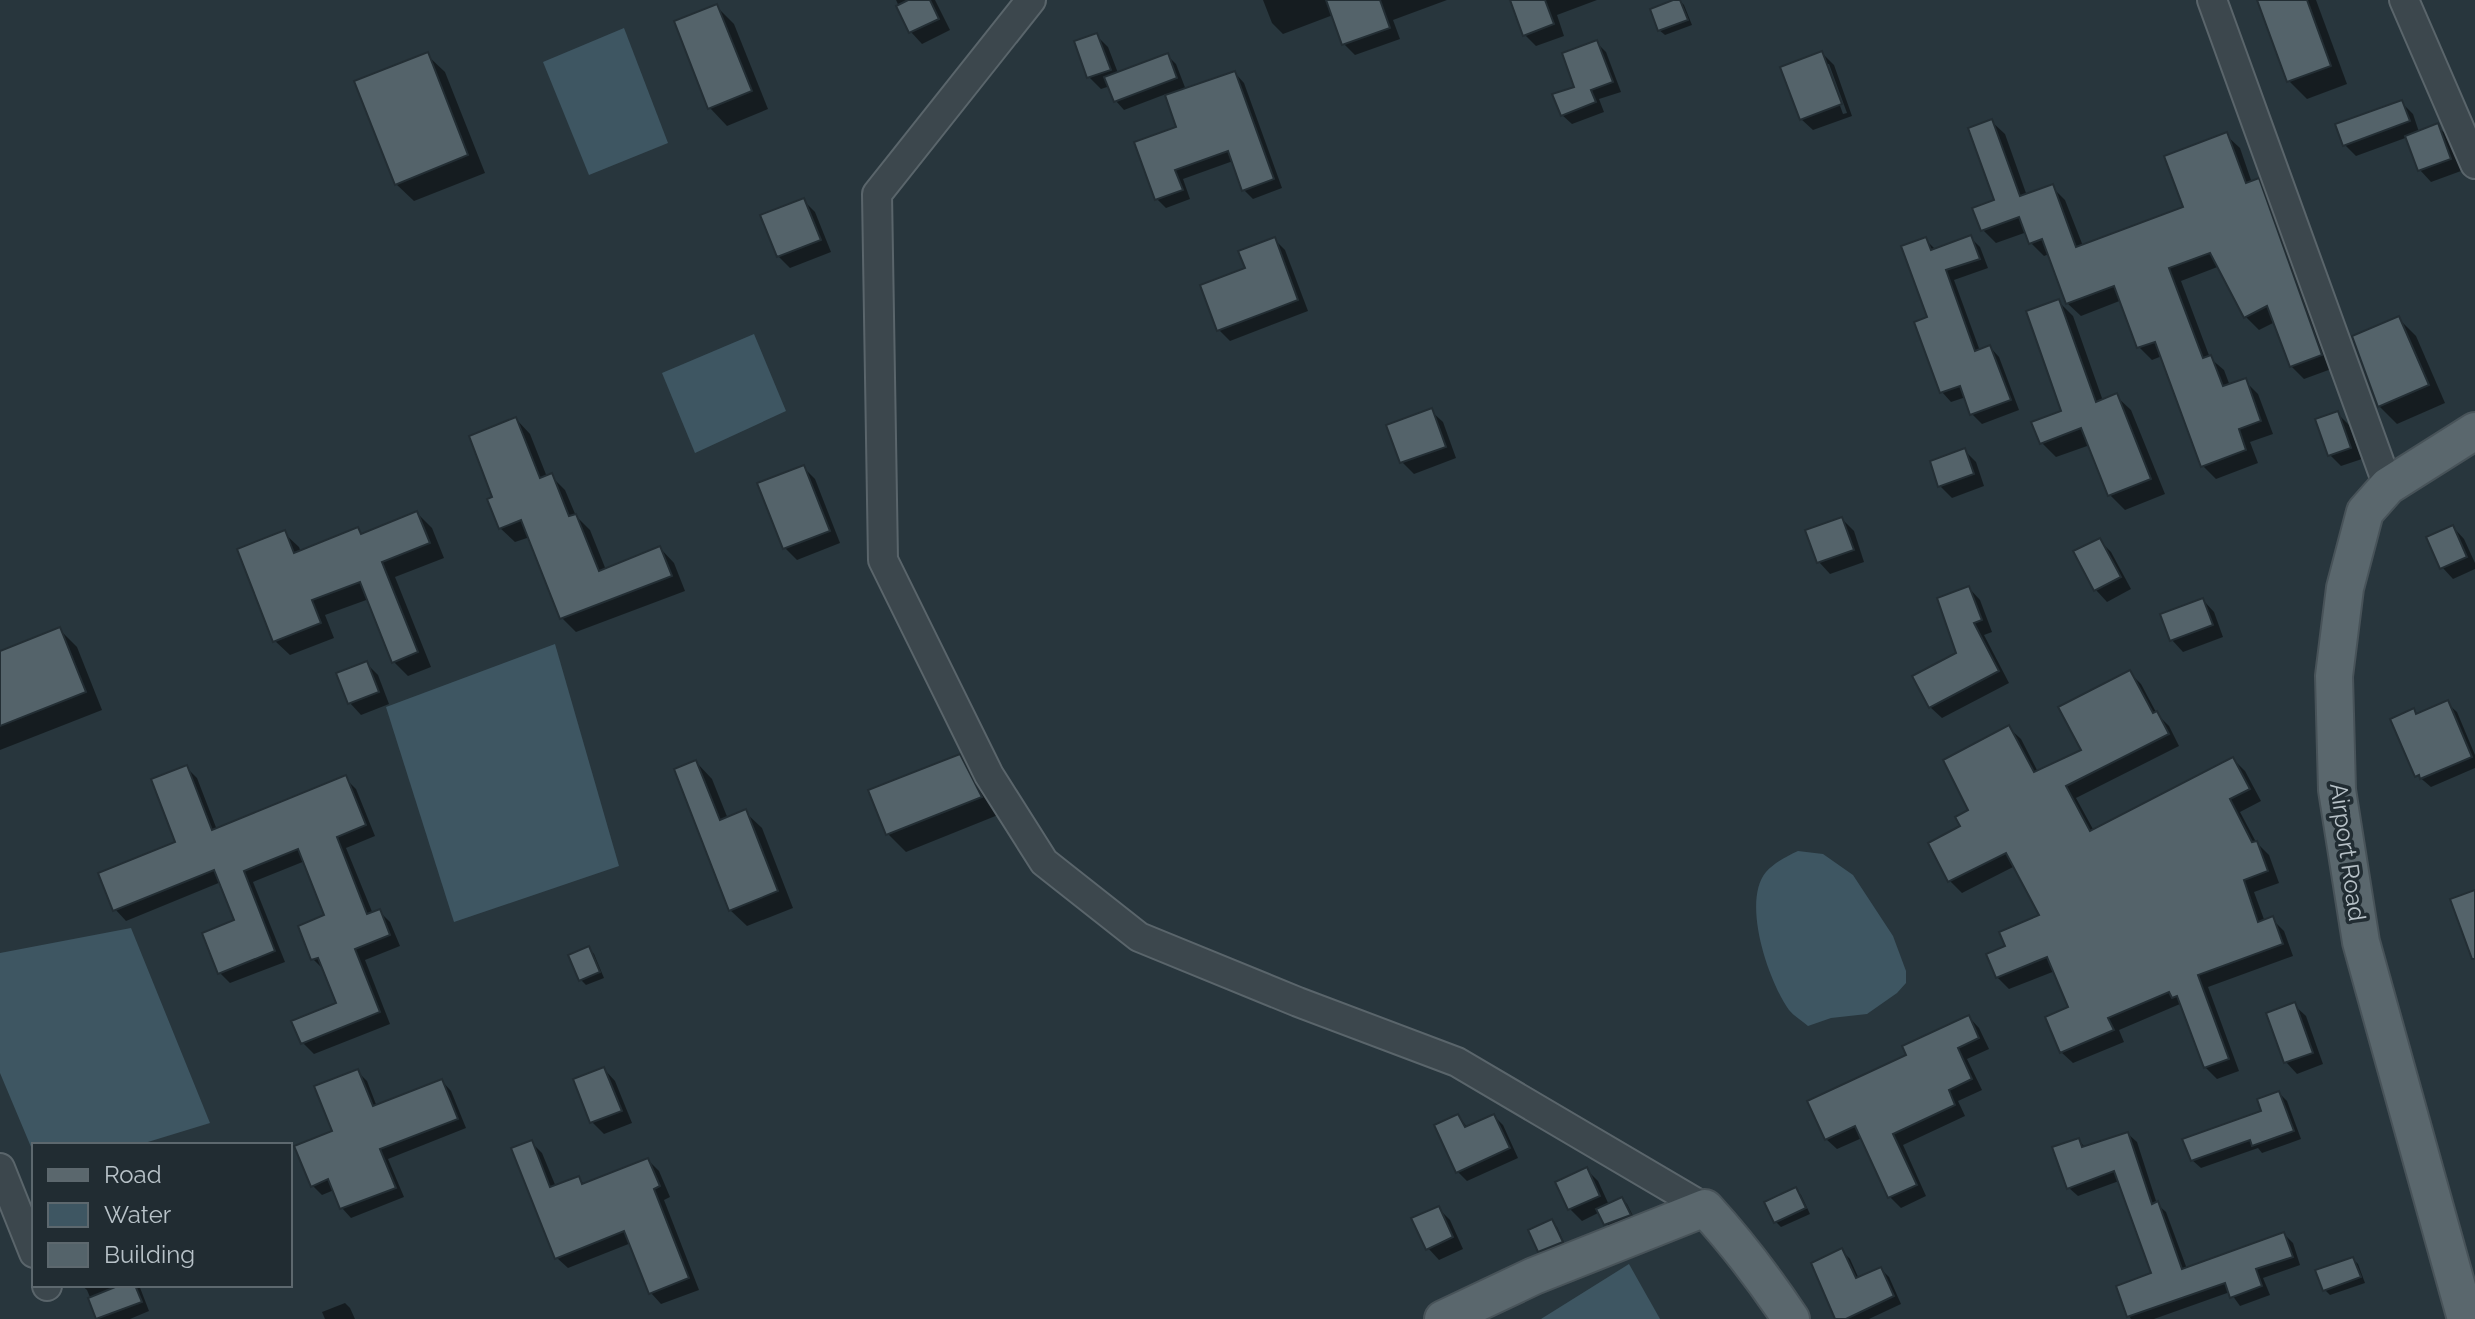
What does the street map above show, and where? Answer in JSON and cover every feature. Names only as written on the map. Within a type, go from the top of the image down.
[{"type":"main road","name":"Airport Road","points":[[2466,1319],[2361,942],[2337,790],[2334,676],[2345,588],[2365,512],[2388,486],[2475,431]]},
{"type":"main road","points":[[1443,1319],[1534,1276],[1705,1208],[1773,1291],[1791,1319]]},
{"type":"street","points":[[1031,0],[877,194],[883,560],[989,775],[1044,862],[1139,937],[1457,1062],[1705,1208]]},
{"type":"street","points":[[2212,0],[2388,486]]},
{"type":"street","points":[[2404,0],[2475,164]]},
{"type":"street","points":[[0,1168],[32,1248]]},
{"type":"water","points":[[624,28],[668,143],[589,175],[543,62]]},
{"type":"water","points":[[754,334],[786,411],[695,453],[662,373]]},
{"type":"water","points":[[555,644],[619,866],[454,922],[386,707]]},
{"type":"water","points":[[1798,851],[1823,854],[1853,875],[1893,936],[1906,971],[1906,983],[1867,1014],[1831,1018],[1808,1026],[1789,1010],[1773,981],[1757,921],[1759,885],[1769,869]]},
{"type":"water","points":[[131,928],[210,1123],[145,1143],[32,1143],[32,1149],[0,1073],[0,953]]},
{"type":"water","points":[[1629,1264],[1660,1319],[1541,1319]]},
{"type":"building","points":[[908,0],[930,0],[939,19],[909,33],[896,6]]},
{"type":"building","points":[[1326,0],[1380,0],[1390,28],[1342,45]]},
{"type":"building","points":[[1510,0],[1545,0],[1554,24],[1523,36]]},
{"type":"building","points":[[1680,0],[1688,20],[1658,31],[1650,9]]},
{"type":"building","points":[[2257,0],[2307,0],[2331,66],[2287,82]]},
{"type":"building","points":[[717,4],[752,91],[708,109],[674,21]]},
{"type":"building","points":[[1097,33],[1111,70],[1087,78],[1074,41]]},
{"type":"building","points":[[1597,40],[1613,82],[1591,90],[1596,102],[1561,116],[1552,94],[1574,87],[1562,53]]},
{"type":"building","points":[[1822,51],[1842,104],[1800,120],[1780,67]]},
{"type":"building","points":[[428,52],[468,155],[395,185],[354,81]]},
{"type":"building","points":[[1168,53],[1177,78],[1114,102],[1104,77]]},
{"type":"building","points":[[1235,71],[1274,179],[1242,191],[1228,151],[1175,170],[1183,190],[1155,200],[1134,142],[1176,127],[1165,95]]},
{"type":"building","points":[[2402,100],[2410,121],[2343,146],[2335,124]]},
{"type":"building","points":[[1992,119],[2020,196],[2053,184],[2076,247],[2183,207],[2164,156],[2227,132],[2246,183],[2259,178],[2322,355],[2290,367],[2267,306],[2244,318],[2210,253],[2169,268],[2203,358],[2211,355],[2223,386],[2246,378],[2261,421],[2239,429],[2246,450],[2201,467],[2155,342],[2137,348],[2114,286],[2066,304],[2042,239],[2029,244],[2019,217],[1981,231],[1972,208],[1994,200],[1968,128]]},
{"type":"building","points":[[2438,123],[2451,159],[2418,171],[2405,136]]},
{"type":"building","points":[[804,198],[821,240],[777,257],[760,215]]},
{"type":"building","points":[[1971,235],[1980,259],[1946,270],[1975,351],[1990,345],[2011,400],[1970,415],[1960,386],[1940,393],[1914,322],[1927,317],[1901,246],[1926,237],[1931,250]]},
{"type":"building","points":[[1275,237],[1298,300],[1217,331],[1200,285],[1245,268],[1238,251]]},
{"type":"building","points":[[2059,299],[2096,402],[2117,393],[2151,479],[2108,496],[2081,428],[2040,444],[2031,422],[2061,411],[2026,311]]},
{"type":"building","points":[[2399,316],[2429,385],[2378,407],[2352,336]]},
{"type":"building","points":[[1432,408],[1446,447],[1400,463],[1386,425]]},
{"type":"building","points":[[2338,411],[2351,448],[2328,456],[2315,419]]},
{"type":"building","points":[[516,417],[540,478],[552,473],[569,516],[576,514],[599,571],[660,546],[672,576],[560,619],[521,520],[499,529],[487,499],[492,497],[469,436]]},
{"type":"building","points":[[1965,448],[1974,474],[1938,487],[1930,461]]},
{"type":"building","points":[[804,465],[830,531],[783,549],[757,483]]},
{"type":"building","points":[[417,511],[430,543],[382,562],[418,652],[392,663],[360,582],[312,600],[321,623],[273,642],[237,549],[285,530],[294,553],[358,527],[361,534]]},
{"type":"building","points":[[1842,517],[1854,550],[1817,563],[1805,530]]},
{"type":"building","points":[[2453,525],[2467,557],[2440,569],[2426,537]]},
{"type":"building","points":[[2100,538],[2121,577],[2094,591],[2073,551]]},
{"type":"building","points":[[1969,586],[1982,620],[1974,623],[1999,671],[1929,708],[1912,676],[1956,653],[1937,598]]},
{"type":"building","points":[[2203,598],[2213,625],[2170,641],[2160,614]]},
{"type":"building","points":[[60,627],[86,692],[0,726],[0,651]]},
{"type":"building","points":[[367,661],[379,692],[348,704],[336,673]]},
{"type":"building","points":[[2130,670],[2153,713],[2157,711],[2169,734],[2066,786],[2090,831],[2233,757],[2250,789],[2230,799],[2252,842],[2257,841],[2268,871],[2244,880],[2258,922],[2273,916],[2283,944],[2198,975],[2229,1059],[2204,1068],[2177,996],[2172,998],[2169,992],[2108,1018],[2114,1030],[2060,1053],[2045,1017],[2068,1007],[2047,957],[1996,978],[1986,954],[2005,946],[1999,932],[2039,915],[2006,853],[1948,882],[1928,843],[1960,826],[1955,817],[1968,810],[1943,760],[2009,725],[2034,772],[2081,750],[2058,707]]},
{"type":"building","points":[[2448,700],[2472,757],[2420,779],[2419,775],[2415,777],[2390,719],[2414,708],[2416,714]]},
{"type":"building","points":[[960,754],[982,797],[886,835],[868,790]]},
{"type":"building","points":[[696,760],[720,820],[746,809],[778,891],[729,911],[674,769]]},
{"type":"building","points":[[187,765],[212,830],[346,775],[366,825],[337,837],[367,914],[380,909],[390,935],[355,949],[380,1012],[301,1044],[291,1021],[336,1003],[318,958],[311,960],[298,926],[324,915],[298,849],[244,871],[275,951],[218,974],[202,933],[234,920],[214,870],[113,911],[98,873],[175,842],[151,779]]},
{"type":"building","points":[[2475,890],[2475,959],[2472,959],[2450,899]]},
{"type":"building","points":[[589,946],[600,972],[579,981],[568,955]]},
{"type":"building","points":[[2295,1002],[2313,1053],[2284,1063],[2266,1013]]},
{"type":"building","points":[[1969,1015],[1979,1038],[1958,1048],[1972,1079],[1949,1090],[1955,1105],[1893,1134],[1917,1185],[1888,1198],[1855,1126],[1825,1140],[1807,1101],[1906,1055],[1902,1046]]},
{"type":"building","points":[[604,1067],[622,1111],[590,1123],[573,1079]]},
{"type":"building","points":[[358,1069],[373,1106],[442,1079],[458,1119],[380,1149],[396,1188],[340,1209],[328,1179],[311,1187],[294,1146],[332,1131],[314,1086]]},
{"type":"building","points":[[2279,1091],[2294,1131],[2252,1146],[2250,1140],[2191,1161],[2182,1139],[2261,1111],[2257,1099]]},
{"type":"building","points":[[1458,1114],[1465,1127],[1494,1114],[1510,1148],[1456,1173],[1434,1125]]},
{"type":"building","points":[[2128,1132],[2152,1204],[2158,1201],[2182,1269],[2284,1232],[2293,1257],[2256,1269],[2262,1286],[2230,1298],[2225,1283],[2127,1317],[2116,1286],[2151,1273],[2114,1171],[2067,1189],[2052,1147],[2079,1138],[2082,1147]]},
{"type":"building","points":[[532,1140],[550,1187],[579,1176],[582,1184],[648,1158],[660,1186],[654,1189],[689,1278],[649,1294],[624,1231],[555,1259],[511,1148]]},
{"type":"building","points":[[1587,1167],[1600,1196],[1568,1210],[1555,1182]]},
{"type":"building","points":[[1796,1187],[1806,1208],[1774,1223],[1764,1202]]},
{"type":"building","points":[[1622,1197],[1631,1215],[1604,1225],[1596,1209]]},
{"type":"building","points":[[1439,1206],[1453,1237],[1426,1250],[1411,1218]]},
{"type":"building","points":[[1552,1219],[1563,1242],[1538,1252],[1528,1230]]},
{"type":"building","points":[[1842,1248],[1856,1278],[1881,1267],[1894,1296],[1846,1319],[1835,1319],[1811,1263]]},
{"type":"building","points":[[2353,1257],[2361,1277],[2323,1291],[2315,1270]]},
{"type":"building","points":[[115,1287],[136,1287],[142,1302],[96,1319],[88,1298]]}]
